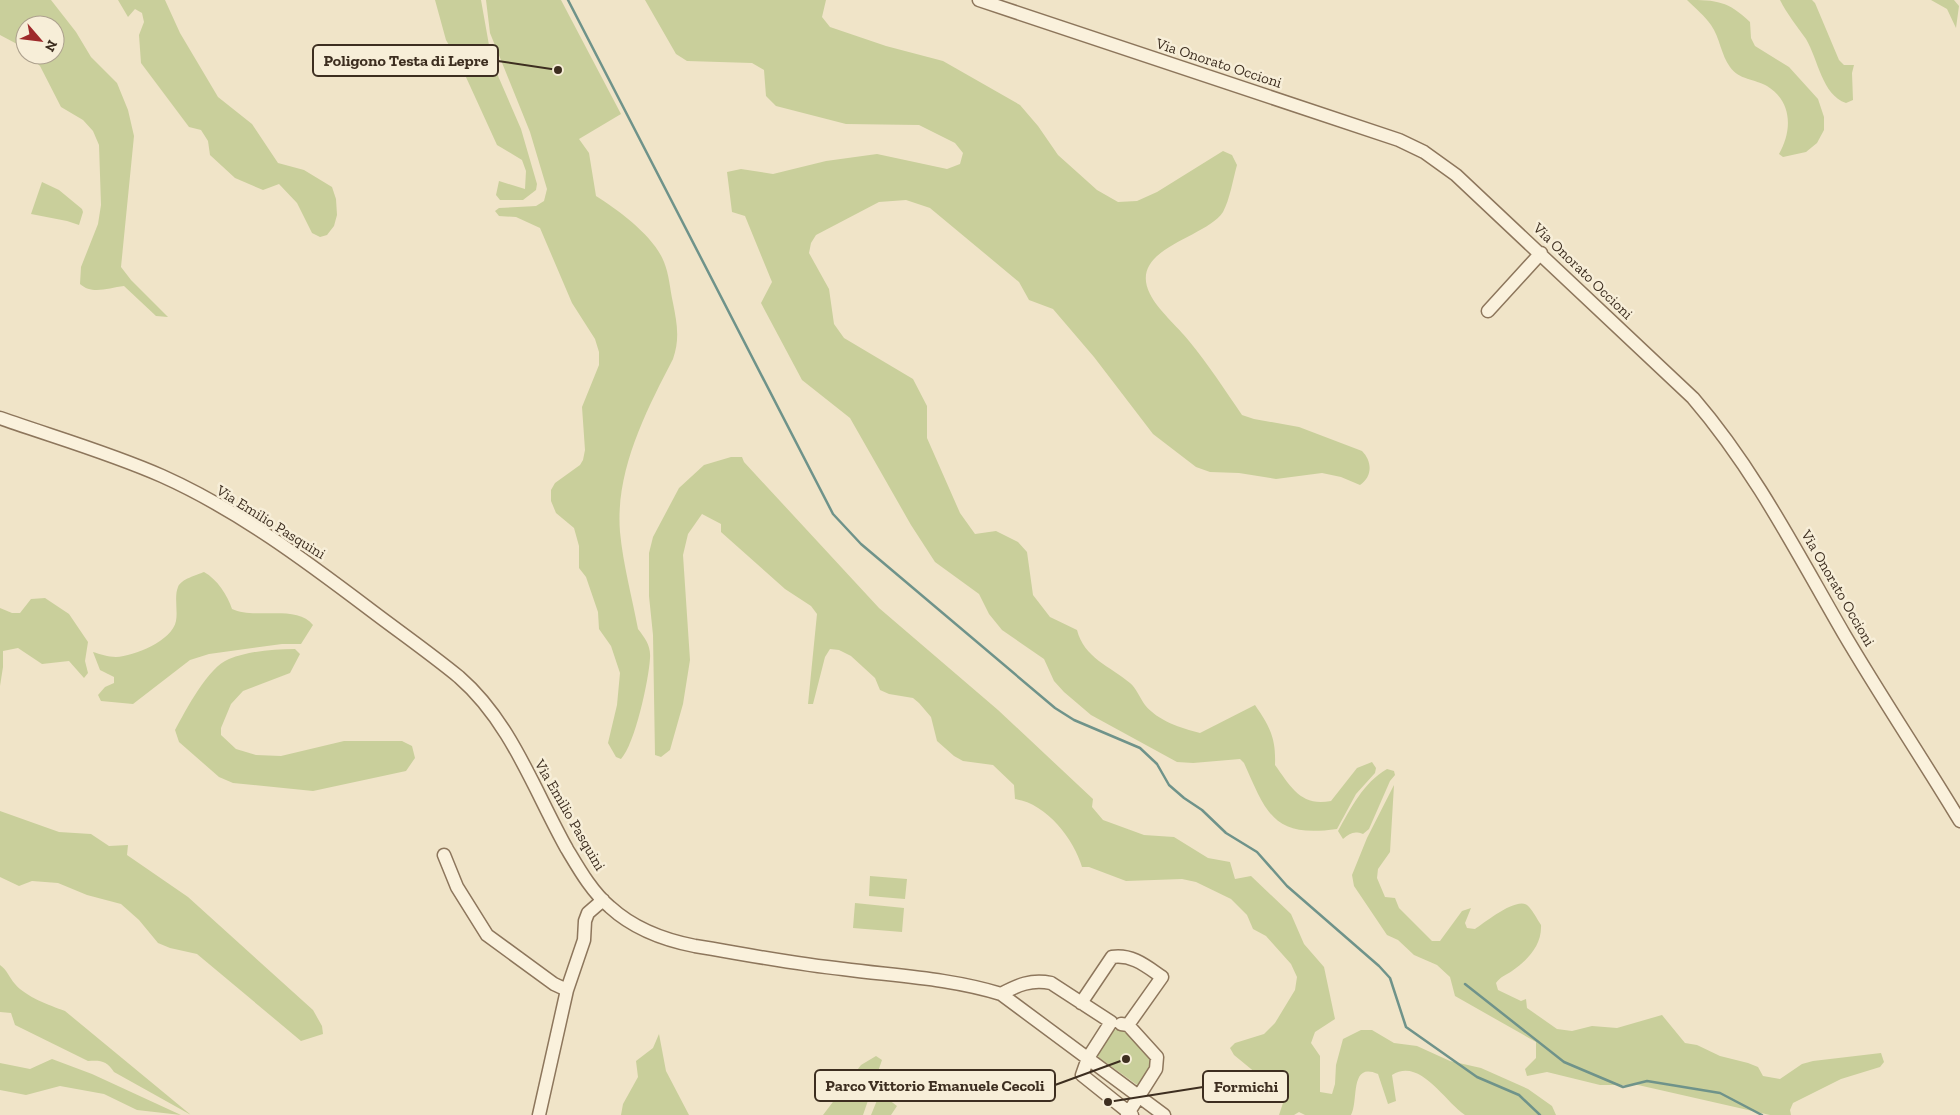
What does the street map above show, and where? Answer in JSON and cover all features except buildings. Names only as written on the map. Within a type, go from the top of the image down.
[{"type":"street","name":"Via Onorato Occioni","points":[[979,0],[1407,143],[1432,157],[1456,174],[1693,398],[1719,429],[1795,544],[1845,635],[1960,821]]},
{"type":"street","points":[[1488,312],[1541,253]]},
{"type":"street","name":"Via Emilio Pasquini","points":[[0,418],[146,469],[183,486],[257,529],[295,555],[459,677],[480,698],[506,733],[578,868],[603,900],[619,915],[638,927],[674,942],[841,969],[929,978],[978,987],[1001,994],[1164,1115]]},
{"type":"street","points":[[444,855],[457,887],[487,935],[554,984],[567,990]]},
{"type":"street","points":[[539,1115],[567,990],[582,947],[588,913],[603,900]]},
{"type":"street","points":[[1081,1003],[1112,957],[1130,957],[1162,977],[1128,1025]]},
{"type":"street","points":[[1001,994],[1024,982],[1040,981],[1051,983],[1111,1022],[1128,1025],[1157,1057],[1156,1068],[1138,1095],[1129,1114],[1086,1079],[1082,1070],[1111,1022]]},
{"type":"green space","points":[[0,0],[51,0],[63,15],[15,15],[15,43],[0,35]]},
{"type":"green space","points":[[118,0],[165,0],[180,33],[218,97],[252,124],[278,163],[304,170],[332,187],[336,199],[337,215],[334,226],[327,235],[320,237],[312,233],[297,203],[279,184],[263,190],[235,178],[210,155],[208,141],[201,130],[189,127],[141,63],[139,35],[144,22],[142,13],[135,9],[128,17]]},
{"type":"green space","points":[[435,0],[481,0],[492,62],[521,129],[537,184],[536,190],[523,200],[500,200],[496,195],[499,181],[525,189],[526,171],[522,160],[497,145],[460,64],[446,40]]},
{"type":"green space","points":[[486,0],[561,0],[621,114],[579,139],[589,153],[596,196],[634,224],[659,252],[667,271],[674,310],[677,345],[673,359],[634,442],[622,487],[620,532],[623,556],[638,629],[647,642],[650,654],[647,681],[636,726],[621,759],[616,757],[608,743],[617,705],[620,673],[611,646],[599,629],[598,612],[586,577],[579,568],[579,546],[574,528],[556,513],[551,501],[551,490],[555,483],[580,465],[583,460],[585,450],[582,407],[599,365],[599,352],[595,339],[572,303],[540,228],[516,217],[499,216],[495,211],[499,208],[536,206],[544,201],[547,189],[530,132],[490,33]]},
{"type":"green space","points":[[645,0],[826,0],[822,17],[830,27],[886,46],[943,61],[1020,105],[1038,126],[1058,155],[1097,190],[1118,202],[1137,201],[1157,192],[1223,151],[1232,155],[1237,165],[1223,212],[1201,230],[1158,255],[1149,266],[1146,278],[1150,294],[1157,306],[1203,359],[1242,415],[1299,427],[1362,451],[1368,459],[1370,468],[1367,477],[1360,485],[1341,477],[1322,473],[1276,479],[1239,473],[1210,472],[1196,467],[1153,434],[1094,357],[1053,309],[1029,300],[1019,282],[930,208],[906,200],[879,202],[816,235],[811,243],[809,253],[829,289],[834,324],[844,338],[913,379],[927,406],[927,438],[960,513],[975,534],[996,531],[1018,542],[1027,552],[1033,595],[1050,617],[1077,630],[1085,648],[1099,661],[1130,683],[1150,711],[1170,723],[1200,733],[1255,705],[1271,733],[1275,765],[1298,794],[1312,801],[1331,801],[1357,768],[1372,762],[1376,768],[1375,773],[1356,794],[1337,829],[1299,830],[1286,826],[1267,809],[1244,763],[1240,759],[1193,763],[1177,762],[1091,715],[1054,681],[1044,659],[1002,630],[989,614],[979,594],[935,562],[911,525],[850,418],[802,380],[761,303],[772,282],[745,216],[732,212],[727,172],[741,169],[773,174],[826,161],[877,154],[947,169],[960,164],[963,153],[955,143],[919,125],[846,124],[776,106],[766,96],[764,70],[752,63],[687,61],[676,54]]},
{"type":"green space","points":[[1687,0],[1706,0],[1722,3],[1735,10],[1750,22],[1751,38],[1755,46],[1789,67],[1818,99],[1824,117],[1824,130],[1817,143],[1806,152],[1783,157],[1779,154],[1788,127],[1786,108],[1782,100],[1767,86],[1742,77],[1730,67],[1711,25]]},
{"type":"green space","points":[[1780,0],[1812,0],[1815,3],[1839,60],[1844,65],[1854,65],[1852,73],[1853,100],[1846,103],[1838,99],[1831,92],[1821,76],[1806,39]]},
{"type":"green space","points":[[1931,0],[1954,0],[1959,6],[1956,28],[1947,9]]},
{"type":"green space","points":[[65,18],[91,57],[117,83],[128,110],[134,136],[121,267],[131,280],[168,317],[156,316],[124,286],[95,290],[80,284],[81,267],[98,224],[101,205],[99,145],[93,131],[83,120],[61,107],[40,66],[65,65]]},
{"type":"green space","points":[[42,182],[59,190],[82,209],[83,212],[79,225],[31,214]]},
{"type":"green space","points":[[731,457],[742,457],[744,462],[879,608],[998,710],[1093,799],[1092,807],[1103,820],[1144,835],[1174,837],[1208,858],[1230,862],[1235,879],[1251,876],[1291,914],[1304,944],[1324,967],[1335,1019],[1315,1032],[1311,1043],[1320,1056],[1320,1092],[1332,1094],[1335,1084],[1336,1065],[1343,1039],[1361,1030],[1372,1030],[1394,1043],[1417,1046],[1450,1061],[1481,1068],[1528,1089],[1552,1106],[1556,1115],[1465,1115],[1422,1076],[1402,1071],[1392,1075],[1396,1101],[1388,1104],[1378,1074],[1369,1071],[1363,1073],[1359,1078],[1351,1115],[1305,1115],[1299,1112],[1294,1115],[1279,1115],[1283,1103],[1273,1087],[1234,1055],[1230,1048],[1235,1043],[1264,1034],[1275,1023],[1295,990],[1297,977],[1291,964],[1266,936],[1253,929],[1247,915],[1231,899],[1196,882],[1182,879],[1126,881],[1089,867],[1082,867],[1073,845],[1057,824],[1037,807],[1015,799],[1014,785],[993,765],[963,761],[954,756],[937,741],[931,717],[919,703],[913,698],[889,694],[880,690],[875,678],[851,656],[839,650],[830,649],[825,657],[813,704],[808,704],[817,614],[811,606],[785,589],[721,532],[721,524],[702,514],[688,534],[683,555],[690,660],[683,704],[670,750],[661,757],[655,755],[653,635],[649,596],[649,553],[653,537],[679,488],[704,465]]},
{"type":"green space","points":[[204,572],[221,588],[232,609],[241,612],[297,615],[313,625],[301,644],[282,644],[209,654],[190,660],[133,704],[101,701],[98,695],[105,687],[114,683],[114,677],[100,670],[93,652],[116,657],[124,656],[160,641],[173,628],[176,621],[176,595],[178,587],[186,580]]},
{"type":"green space","points":[[45,598],[69,614],[88,642],[85,661],[88,673],[84,678],[69,661],[42,664],[18,648],[3,651],[0,686],[0,608],[12,613],[20,613],[31,599]]},
{"type":"green space","points":[[295,649],[300,654],[290,673],[243,691],[231,704],[221,728],[221,735],[236,749],[256,755],[281,756],[344,741],[402,741],[412,746],[415,758],[406,771],[313,791],[233,783],[219,777],[179,742],[175,730],[198,690],[221,664],[237,656],[253,652]]},
{"type":"green space","points":[[1387,769],[1394,771],[1395,775],[1390,781],[1369,829],[1363,834],[1352,833],[1343,839],[1338,831],[1353,805],[1371,781]]},
{"type":"green space","points":[[1394,785],[1390,852],[1378,869],[1377,878],[1385,897],[1395,898],[1399,908],[1432,941],[1440,941],[1462,911],[1471,908],[1465,923],[1467,928],[1475,929],[1508,907],[1522,903],[1527,905],[1541,925],[1539,939],[1528,957],[1496,983],[1498,990],[1521,1001],[1526,999],[1527,1008],[1557,1029],[1572,1031],[1592,1026],[1617,1028],[1662,1015],[1685,1043],[1697,1045],[1720,1056],[1748,1063],[1758,1067],[1763,1076],[1780,1079],[1802,1064],[1813,1061],[1881,1053],[1884,1062],[1880,1067],[1841,1079],[1793,1103],[1790,1110],[1791,1115],[1770,1115],[1638,1085],[1600,1085],[1547,1072],[1527,1076],[1525,1069],[1536,1058],[1536,1042],[1455,996],[1450,977],[1437,965],[1414,955],[1398,940],[1387,935],[1354,886],[1352,875],[1367,838]]},
{"type":"green space","points":[[0,811],[59,832],[91,834],[109,846],[128,845],[127,855],[188,897],[313,1010],[322,1026],[323,1034],[301,1041],[197,954],[170,948],[158,943],[139,920],[121,904],[87,895],[58,883],[32,881],[19,886],[0,877]]},
{"type":"green space","points":[[870,876],[907,879],[905,899],[869,896]]},
{"type":"green space","points":[[855,903],[904,908],[902,932],[853,928]]},
{"type":"green space","points":[[0,965],[25,993],[65,1011],[191,1115],[114,1072],[106,1063],[88,1061],[15,1025],[11,1013],[0,1012]]},
{"type":"green space","points":[[1112,1029],[1126,1031],[1153,1061],[1140,1087],[1094,1054]]},
{"type":"green space","points":[[659,1034],[666,1071],[689,1115],[621,1115],[623,1104],[638,1077],[636,1061],[653,1048]]},
{"type":"green space","points":[[876,1056],[882,1060],[863,1115],[823,1115],[861,1065]]},
{"type":"green space","points":[[52,1059],[92,1074],[181,1115],[137,1110],[104,1094],[60,1086],[26,1095],[0,1090],[0,1063],[30,1069]]},
{"type":"green space","points":[[880,1093],[897,1106],[891,1115],[871,1115]]},
{"type":"waterway","points":[[568,0],[833,514],[861,544],[1055,708],[1074,720],[1140,748],[1157,764],[1169,785],[1202,810],[1226,833],[1257,852],[1287,886],[1379,966],[1390,978],[1406,1027],[1477,1077],[1519,1095],[1540,1115]]},
{"type":"waterway","points":[[1465,984],[1564,1062],[1623,1087],[1647,1081],[1720,1093],[1762,1115]]},
{"type":"place","name":"Poligono Testa di Lepre","points":[[558,70]]},
{"type":"place","name":"Parco Vittorio Emanuele Cecoli","points":[[1126,1059]]},
{"type":"place","name":"Formichi","points":[[1108,1102]]}]
